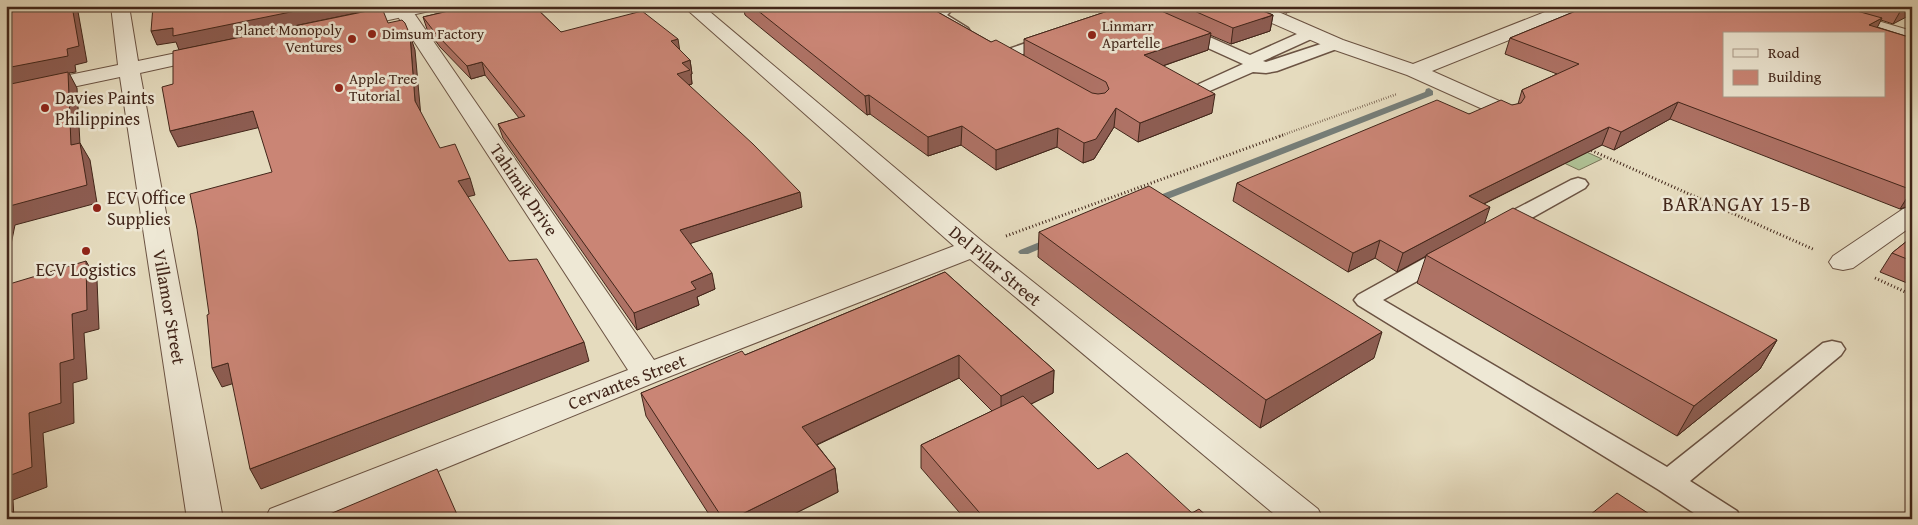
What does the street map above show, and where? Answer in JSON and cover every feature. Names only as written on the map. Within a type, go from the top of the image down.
[{"type":"street","name":"Villamor Street","points":[[120,6],[129,69],[206,519]]},
{"type":"street","name":"Del Pilar Street","points":[[692,6],[973,248],[1305,519]]},
{"type":"street","points":[[1249,6],[1336,44],[1414,71],[1507,113]]},
{"type":"street","points":[[1414,71],[1577,6]]},
{"type":"street","points":[[1806,6],[1912,38]]},
{"type":"street","points":[[328,27],[410,8]]},
{"type":"street","name":"Tahimik Drive","points":[[410,8],[647,374]]},
{"type":"street","points":[[6,95],[224,49]]},
{"type":"street","points":[[1843,262],[1912,214]]},
{"type":"street","name":"Cervantes Street","points":[[283,519],[647,374],[973,248]]},
{"type":"lane","points":[[949,6],[941,12],[941,19],[974,37]]},
{"type":"lane","points":[[1127,12],[1255,65],[1336,44]]},
{"type":"lane","points":[[1006,55],[1071,33]]},
{"type":"lane","points":[[1205,88],[1255,65],[1312,33]]},
{"type":"lane","points":[[990,46],[1026,66]]},
{"type":"lane","points":[[1578,184],[1366,300],[1669,482],[1726,519]]},
{"type":"lane","points":[[1669,482],[1832,349]]},
{"type":"path","points":[[973,248],[1435,80]]},
{"type":"path","points":[[1580,145],[1843,262],[1912,295]]},
{"type":"green space","points":[[1527,125],[1602,159],[1579,170],[1504,135]]},
{"type":"building","points":[[6,6],[72,6],[79,46],[67,49],[68,56],[6,68]]},
{"type":"building","points":[[153,6],[320,6],[173,36],[173,28],[151,31]]},
{"type":"building","points":[[455,6],[534,6],[561,32],[642,11],[678,39],[671,41],[690,60],[682,63],[690,70],[677,74],[753,144],[800,192],[680,230],[712,273],[691,282],[696,289],[634,313],[498,124],[525,116],[482,62],[467,66],[436,34],[423,17],[457,9]]},
{"type":"building","points":[[752,6],[927,6],[991,42],[996,40],[1092,93],[1098,94],[1105,93],[1109,89],[1106,82],[1024,39],[1123,6],[1150,6],[1211,33],[1144,55],[1215,94],[1140,123],[1116,108],[1096,139],[1084,143],[1058,128],[996,150],[962,126],[928,137],[869,95],[865,96]]},
{"type":"building","points":[[1183,6],[1259,6],[1255,8],[1273,15],[1233,28]]},
{"type":"building","points":[[1588,6],[1839,6],[1882,18],[1869,25],[1912,38],[1912,190],[1678,102],[1621,132],[1609,127],[1469,196],[1490,207],[1403,253],[1380,240],[1353,253],[1237,183],[1437,100],[1469,114],[1501,100],[1512,105],[1521,103],[1525,97],[1522,90],[1579,64],[1510,38]]},
{"type":"building","points":[[1886,6],[1909,6],[1901,10]]},
{"type":"building","points":[[382,8],[388,23],[402,20],[405,23],[410,35],[415,101],[440,148],[455,144],[470,178],[458,181],[509,261],[537,259],[584,342],[250,469],[228,363],[212,368],[207,315],[209,314],[190,194],[272,172],[253,111],[170,131],[162,87],[173,84],[173,51]]},
{"type":"building","points":[[68,72],[71,145],[80,143],[87,185],[6,207],[6,85]]},
{"type":"building","points":[[1149,186],[1382,332],[1266,400],[1039,232]]},
{"type":"building","points":[[1513,208],[1777,340],[1694,406],[1426,255]]},
{"type":"building","points":[[1912,237],[1912,261],[1892,253]]},
{"type":"building","points":[[86,261],[87,310],[72,314],[74,359],[60,363],[61,403],[29,413],[32,467],[6,477],[6,285]]},
{"type":"building","points":[[945,272],[1054,370],[1001,396],[959,355],[802,427],[835,468],[732,519],[723,519],[641,393],[742,351],[745,355]]},
{"type":"building","points":[[1023,396],[1098,469],[1127,453],[1192,513],[1199,509],[1210,519],[985,519],[921,445]]},
{"type":"building","points":[[437,469],[459,519],[318,519]]},
{"type":"building","points":[[1617,493],[1657,519],[1585,519]]},
{"type":"waterway","points":[[1151,202],[1430,93],[1429,91]]},
{"type":"waterway","points":[[1024,252],[1052,240]]},
{"type":"place","name":"Dimsum Factory","points":[[372,34]]},
{"type":"place","name":"Linmarr Apartelle","points":[[1092,35]]},
{"type":"place","name":"Planet Monopoly Ventures","points":[[352,39]]},
{"type":"place","name":"Apple Tree Tutorial","points":[[339,88]]},
{"type":"place","name":"Davies Paints Philippines","points":[[45,108]]},
{"type":"place","name":"ECV Office Supplies","points":[[97,208]]},
{"type":"place","name":"ECV Logistics","points":[[86,251]]},
{"type":"district","name":"BARANGAY 15-B","points":[[1737,204]]}]
